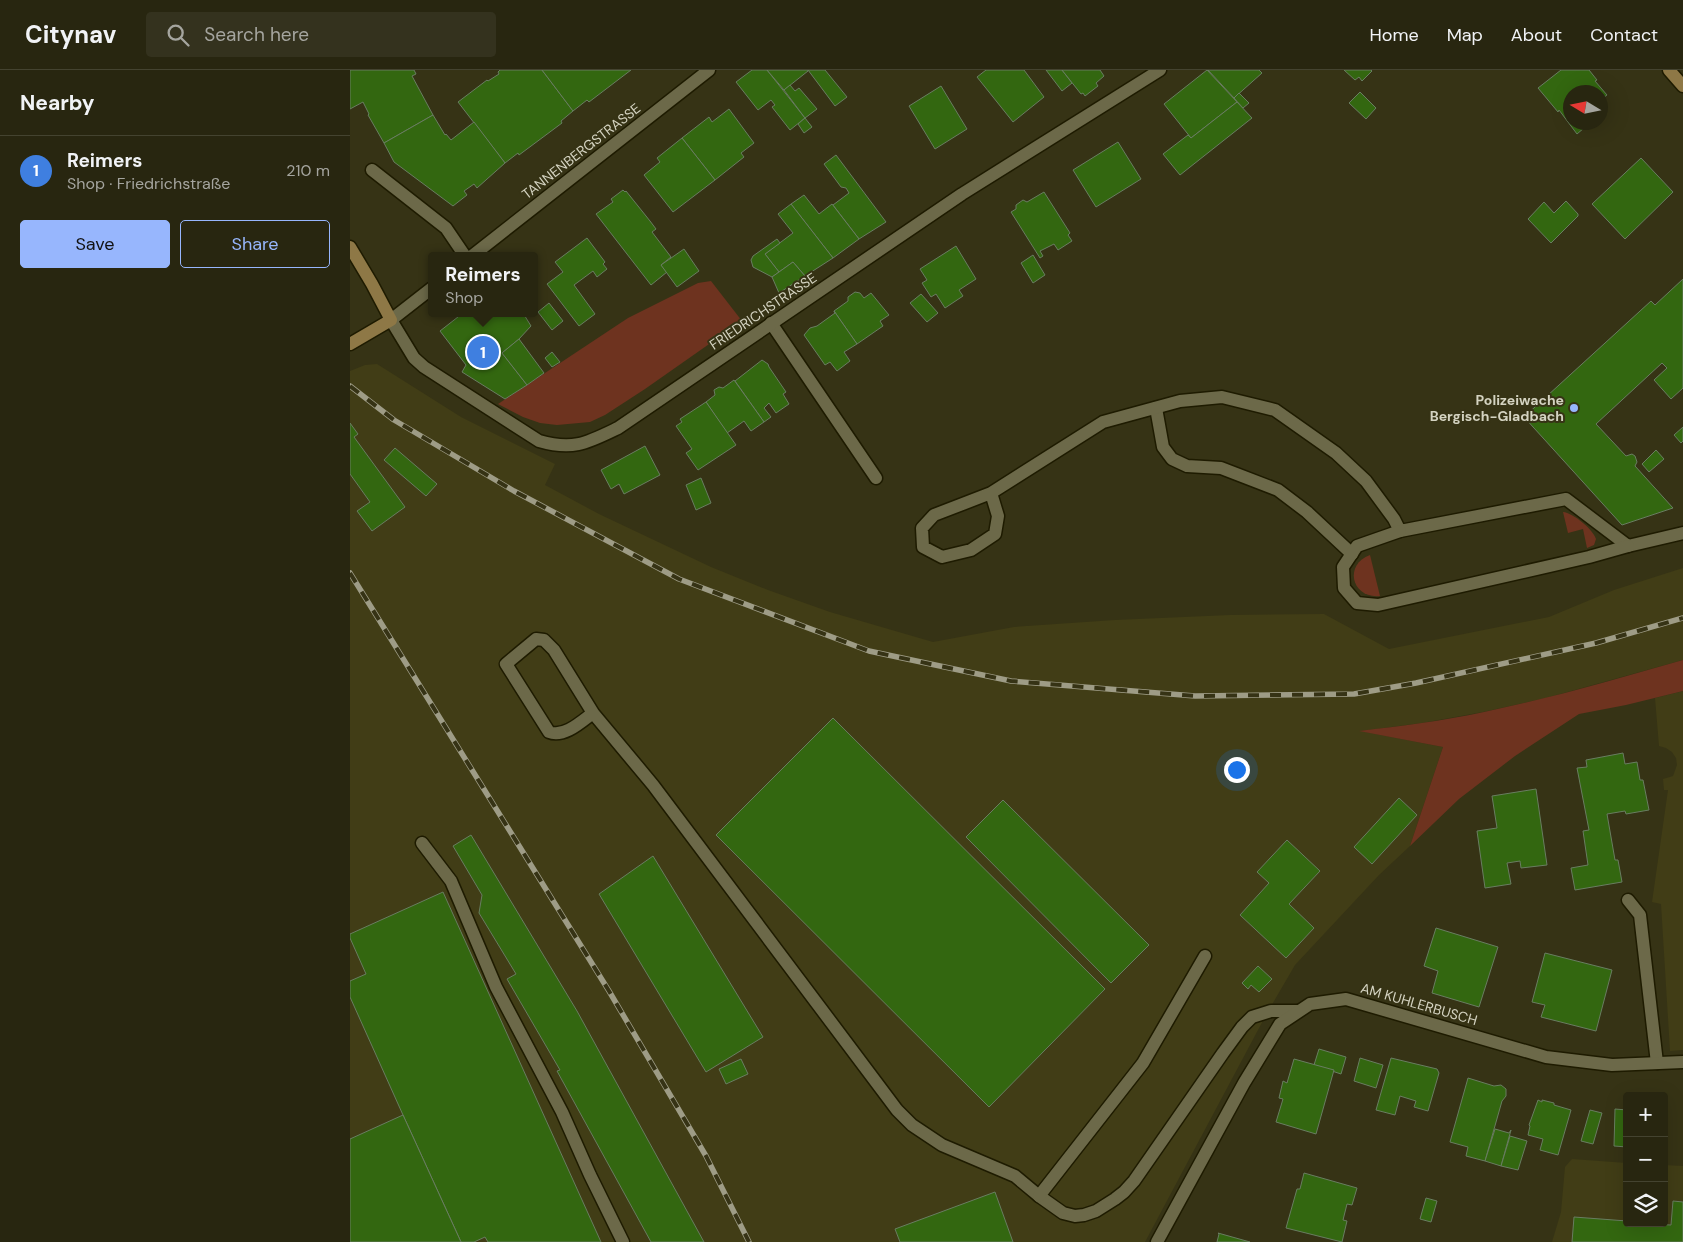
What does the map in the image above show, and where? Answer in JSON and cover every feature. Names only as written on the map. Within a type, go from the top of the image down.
[{"type":"street","name":"TANNENBERGSTRASSE","points":[[477,252],[709,70]]},
{"type":"street","name":"FRIEDRICHSTRASSE","points":[[391,320],[414,358],[424,367],[538,441],[555,446],[574,446],[595,440],[618,428],[962,194],[1160,70]]},
{"type":"street","points":[[1669,70],[1683,86]]},
{"type":"street","points":[[372,170],[446,228],[462,252]]},
{"type":"street","points":[[350,247],[391,320]]},
{"type":"street","points":[[350,344],[391,320],[428,291]]},
{"type":"street","points":[[771,324],[876,478]]},
{"type":"street","points":[[991,493],[998,516],[995,534],[970,550],[942,557],[923,547],[922,528],[934,515],[991,493],[1103,422],[1180,402],[1222,397],[1275,410],[1336,453],[1366,481],[1394,519],[1400,531]]},
{"type":"street","points":[[1156,408],[1163,447],[1172,459],[1187,466],[1221,468],[1278,490],[1307,512],[1352,554]]},
{"type":"street","points":[[1628,546],[1566,499],[1400,531],[1357,546],[1343,567],[1344,588],[1357,602],[1378,605],[1589,557],[1683,533]]},
{"type":"street","points":[[593,713],[563,732],[554,734],[549,732],[506,664],[536,640],[544,640],[554,650],[593,713],[653,785],[897,1110],[912,1125],[942,1145],[978,1162],[1015,1176],[1039,1196],[1063,1212],[1074,1216],[1096,1211],[1124,1192],[1153,1156],[1242,1026],[1252,1017],[1265,1012],[1298,1011]]},
{"type":"street","points":[[422,843],[451,880],[496,987],[562,1112],[623,1242]]},
{"type":"street","points":[[1628,900],[1640,915],[1657,1063]]},
{"type":"street","points":[[1039,1196],[1143,1063],[1205,956]]},
{"type":"street","name":"AM KUHLERBUSCH","points":[[1157,1242],[1244,1083],[1280,1024],[1310,1004],[1346,999],[1546,1057],[1612,1065],[1683,1062]]},
{"type":"shaded area","points":[[711,281],[742,321],[605,415],[590,422],[557,425],[540,423],[523,417],[498,404],[628,318],[698,283]]},
{"type":"shaded area","points":[[377,364],[461,417],[555,464],[545,485],[599,514],[711,567],[768,590],[830,612],[933,642],[1014,627],[1230,615],[1324,614],[1389,649],[1549,617],[1614,590],[1683,568],[1683,660],[1546,698],[1483,712],[1361,731],[1443,747],[1410,846],[1379,875],[1295,965],[1266,1015],[1145,1242],[350,1242],[350,371],[365,365]]},
{"type":"shaded area","points":[[1563,512],[1572,515],[1587,526],[1596,539],[1594,545],[1587,548],[1583,529],[1568,533]]},
{"type":"shaded area","points":[[1370,555],[1380,596],[1370,596],[1363,592],[1357,587],[1354,580],[1356,566]]},
{"type":"shaded area","points":[[1683,660],[1683,691],[1579,714],[1515,756],[1459,799],[1410,846],[1443,747],[1359,731],[1437,721],[1509,707]]},
{"type":"shaded area","points":[[1683,691],[1683,1050],[1670,1051],[1661,904],[1652,902],[1668,790],[1664,790],[1663,779],[1673,776],[1677,765],[1676,758],[1672,752],[1659,746],[1655,698]]},
{"type":"shaded area","points":[[1572,1159],[1623,1163],[1623,1227],[1668,1227],[1668,1165],[1683,1166],[1683,1242],[1552,1242],[1561,1212],[1565,1167]]},
{"type":"building","points":[[350,70],[414,70],[416,74],[412,76],[433,115],[384,143],[363,102],[350,109]]},
{"type":"building","points":[[500,70],[542,70],[573,111],[561,121],[562,123],[505,163],[458,102],[487,80],[499,74]]},
{"type":"building","points":[[542,70],[631,70],[589,102],[587,100],[573,111]]},
{"type":"building","points":[[752,70],[767,70],[805,118],[790,130],[772,107],[775,105],[771,100],[758,110],[736,82]]},
{"type":"building","points":[[767,70],[808,70],[808,71],[784,90]]},
{"type":"building","points":[[808,70],[825,70],[847,97],[835,106]]},
{"type":"building","points":[[986,70],[1024,70],[1044,97],[1013,122],[977,77]]},
{"type":"building","points":[[1046,70],[1062,70],[1072,83],[1062,91]]},
{"type":"building","points":[[1062,70],[1100,70],[1104,76],[1096,83],[1098,86],[1085,96],[1083,93],[1081,94]]},
{"type":"building","points":[[1207,70],[1237,102],[1191,138],[1164,104]]},
{"type":"building","points":[[1208,70],[1259,70],[1262,73],[1234,98]]},
{"type":"building","points":[[1344,70],[1372,71],[1362,81],[1359,77],[1355,80]]},
{"type":"building","points":[[1561,70],[1589,70],[1598,85],[1563,85],[1563,115],[1538,88]]},
{"type":"building","points":[[790,85],[795,91],[799,88],[817,109],[805,118],[784,90]]},
{"type":"building","points":[[941,86],[967,129],[935,149],[909,106]]},
{"type":"building","points":[[1360,92],[1376,108],[1366,119],[1349,103]]},
{"type":"building","points":[[1239,93],[1249,103],[1243,108],[1234,98]]},
{"type":"building","points":[[1237,102],[1252,118],[1180,175],[1163,154],[1188,135],[1191,138]]},
{"type":"building","points":[[729,109],[754,143],[741,153],[744,157],[715,180],[682,138],[709,117],[712,122]]},
{"type":"building","points":[[433,115],[445,135],[451,140],[474,122],[505,163],[477,188],[474,184],[464,191],[467,195],[453,206],[394,162],[384,143]]},
{"type":"building","points":[[805,118],[812,127],[804,133],[798,124]]},
{"type":"building","points":[[682,138],[715,180],[673,212],[644,175],[660,162],[657,158]]},
{"type":"building","points":[[1118,142],[1141,179],[1096,207],[1073,170]]},
{"type":"building","points":[[836,155],[886,222],[859,239],[833,205],[849,193],[846,188],[841,187],[824,164]]},
{"type":"building","points":[[1641,158],[1673,192],[1625,239],[1592,204]]},
{"type":"building","points":[[623,190],[626,191],[656,229],[652,232],[671,257],[661,265],[667,272],[651,285],[596,214],[613,202],[611,199]]},
{"type":"building","points":[[1044,192],[1070,233],[1068,235],[1072,241],[1058,250],[1054,244],[1040,251],[1043,256],[1040,258],[1011,212],[1023,200],[1027,202]]},
{"type":"building","points":[[804,195],[819,214],[832,204],[859,239],[833,258],[791,204]]},
{"type":"building","points":[[1566,201],[1578,216],[1551,243],[1528,219],[1544,202],[1554,213]]},
{"type":"building","points":[[791,204],[833,258],[805,276],[793,262],[779,272],[765,254],[793,233],[778,214]]},
{"type":"building","points":[[587,238],[605,262],[603,264],[607,269],[597,277],[593,271],[574,285],[595,314],[579,326],[547,284],[563,272],[555,262]]},
{"type":"building","points":[[777,239],[780,243],[765,254],[779,272],[772,277],[753,267],[751,260],[753,256]]},
{"type":"building","points":[[956,246],[976,279],[959,290],[963,296],[945,308],[936,294],[931,297],[922,283],[927,280],[920,269]]},
{"type":"building","points":[[684,249],[699,271],[677,287],[661,265]]},
{"type":"building","points":[[1033,255],[1045,275],[1033,283],[1021,263]]},
{"type":"building","points":[[793,262],[805,276],[779,293],[772,277]]},
{"type":"building","name":"Polizeiwache Bergisch-Gladbach","points":[[1683,279],[1683,388],[1671,399],[1654,380],[1667,368],[1662,363],[1596,424],[1626,456],[1632,454],[1635,456],[1637,462],[1635,466],[1673,508],[1622,525],[1524,417],[1651,301],[1655,305]]},
{"type":"building","points":[[855,292],[860,293],[864,298],[871,293],[889,315],[880,321],[883,326],[857,344],[834,311],[848,301],[848,297]]},
{"type":"building","points":[[921,294],[938,313],[927,322],[910,303]]},
{"type":"building","points":[[549,303],[563,321],[552,330],[538,312]]},
{"type":"building","points":[[834,311],[857,344],[844,352],[850,361],[837,371],[830,362],[825,365],[804,335],[810,328],[817,326],[835,313]]},
{"type":"building","points":[[458,317],[525,317],[531,326],[502,353],[527,385],[505,399],[462,372],[466,365],[440,331]]},
{"type":"building","points":[[519,339],[544,373],[527,385],[502,353]]},
{"type":"building","points":[[552,352],[560,362],[552,367],[545,358]]},
{"type":"building","points":[[762,360],[768,364],[786,392],[783,394],[789,404],[776,413],[769,403],[764,408],[771,417],[764,422],[735,381]]},
{"type":"building","points":[[734,380],[764,422],[751,431],[744,421],[727,433],[706,402],[715,395],[714,390],[719,387],[723,388]]},
{"type":"building","points":[[706,402],[736,445],[698,470],[686,453],[692,449],[676,426],[682,422],[680,419]]},
{"type":"building","points":[[350,423],[358,434],[354,437],[405,507],[372,531],[357,511],[370,502],[350,474]]},
{"type":"building","points":[[1683,427],[1683,441],[1681,443],[1674,435]]},
{"type":"building","points":[[645,446],[660,475],[624,494],[619,484],[611,489],[601,470]]},
{"type":"building","points":[[395,448],[437,484],[426,496],[384,460]]},
{"type":"building","points":[[1656,450],[1664,459],[1649,472],[1642,464]]},
{"type":"building","points":[[701,478],[711,503],[696,510],[686,485]]},
{"type":"building","points":[[833,718],[1105,989],[989,1107],[716,835]]},
{"type":"building","points":[[1623,753],[1625,764],[1637,762],[1649,810],[1626,814],[1625,811],[1607,814],[1615,860],[1618,860],[1622,882],[1575,890],[1571,868],[1588,865],[1583,831],[1589,830],[1577,768],[1587,767],[1586,760]]},
{"type":"building","points":[[1536,789],[1547,865],[1521,868],[1520,861],[1507,863],[1511,884],[1485,888],[1477,831],[1497,828],[1492,796]]},
{"type":"building","points":[[1399,798],[1417,815],[1372,864],[1354,847]]},
{"type":"building","points":[[1003,800],[1149,945],[1111,983],[966,837]]},
{"type":"building","points":[[471,835],[577,1011],[704,1242],[651,1242],[557,1071],[560,1070],[507,979],[516,974],[479,913],[482,895],[453,846]]},
{"type":"building","points":[[1287,840],[1320,871],[1289,904],[1314,928],[1286,958],[1240,915],[1269,883],[1257,872]]},
{"type":"building","points":[[653,856],[763,1037],[706,1072],[599,894]]},
{"type":"building","points":[[443,892],[601,1242],[488,1242],[485,1237],[474,1242],[461,1242],[403,1115],[350,997],[350,981],[366,974],[350,934]]},
{"type":"building","points":[[1436,928],[1498,947],[1479,1007],[1432,993],[1438,971],[1424,966]]},
{"type":"building","points":[[1545,953],[1612,970],[1596,1031],[1541,1017],[1545,1005],[1532,1002]]},
{"type":"building","points":[[1258,966],[1272,979],[1259,992],[1251,985],[1248,989],[1242,983]]},
{"type":"building","points":[[1319,1049],[1346,1057],[1341,1074],[1314,1065]]},
{"type":"building","points":[[1360,1058],[1383,1065],[1376,1088],[1354,1081]]},
{"type":"building","points":[[1391,1058],[1437,1069],[1439,1073],[1428,1111],[1414,1107],[1416,1101],[1400,1096],[1395,1115],[1376,1110]]},
{"type":"building","points":[[741,1059],[748,1074],[726,1084],[719,1069]]},
{"type":"building","points":[[1294,1059],[1334,1070],[1316,1134],[1276,1122],[1283,1099],[1279,1098],[1283,1081],[1287,1083]]},
{"type":"building","points":[[1468,1078],[1494,1086],[1501,1085],[1506,1089],[1506,1096],[1502,1101],[1485,1161],[1466,1156],[1468,1147],[1450,1142]]},
{"type":"building","points":[[1538,1100],[1554,1103],[1554,1105],[1571,1110],[1558,1155],[1540,1150],[1543,1139],[1528,1135],[1529,1125]]},
{"type":"building","points":[[1615,1109],[1623,1110],[1623,1147],[1614,1146]]},
{"type":"building","points":[[1590,1110],[1602,1113],[1593,1144],[1581,1141]]},
{"type":"building","points":[[403,1115],[461,1242],[350,1242],[350,1139]]},
{"type":"building","points":[[1495,1129],[1509,1133],[1511,1130],[1501,1166],[1485,1161]]},
{"type":"building","points":[[1510,1136],[1527,1141],[1518,1170],[1501,1166]]},
{"type":"building","points":[[1304,1173],[1357,1188],[1352,1205],[1347,1204],[1343,1220],[1347,1221],[1342,1242],[1286,1228],[1297,1189],[1300,1189]]},
{"type":"building","points":[[995,1192],[1013,1242],[900,1242],[895,1229]]},
{"type":"building","points":[[1426,1198],[1437,1201],[1431,1222],[1420,1219]]},
{"type":"building","points":[[1673,1201],[1683,1202],[1683,1242],[1572,1242],[1574,1217],[1623,1221],[1623,1227],[1668,1227],[1668,1225],[1671,1225]]},
{"type":"building","points":[[1218,1233],[1250,1242],[1217,1242]]},
{"type":"railway","points":[[350,386],[394,420],[514,491],[679,579],[869,651],[1011,681],[1195,696],[1354,694],[1416,683],[1596,643],[1683,618]]},
{"type":"railway","points":[[350,573],[609,991],[706,1156],[749,1242]]},
{"type":"place","name":"Reimers","points":[[483,352]]},
{"type":"place","name":"Polizeiwache Bergisch-Gladbach","points":[[1574,408]]}]
